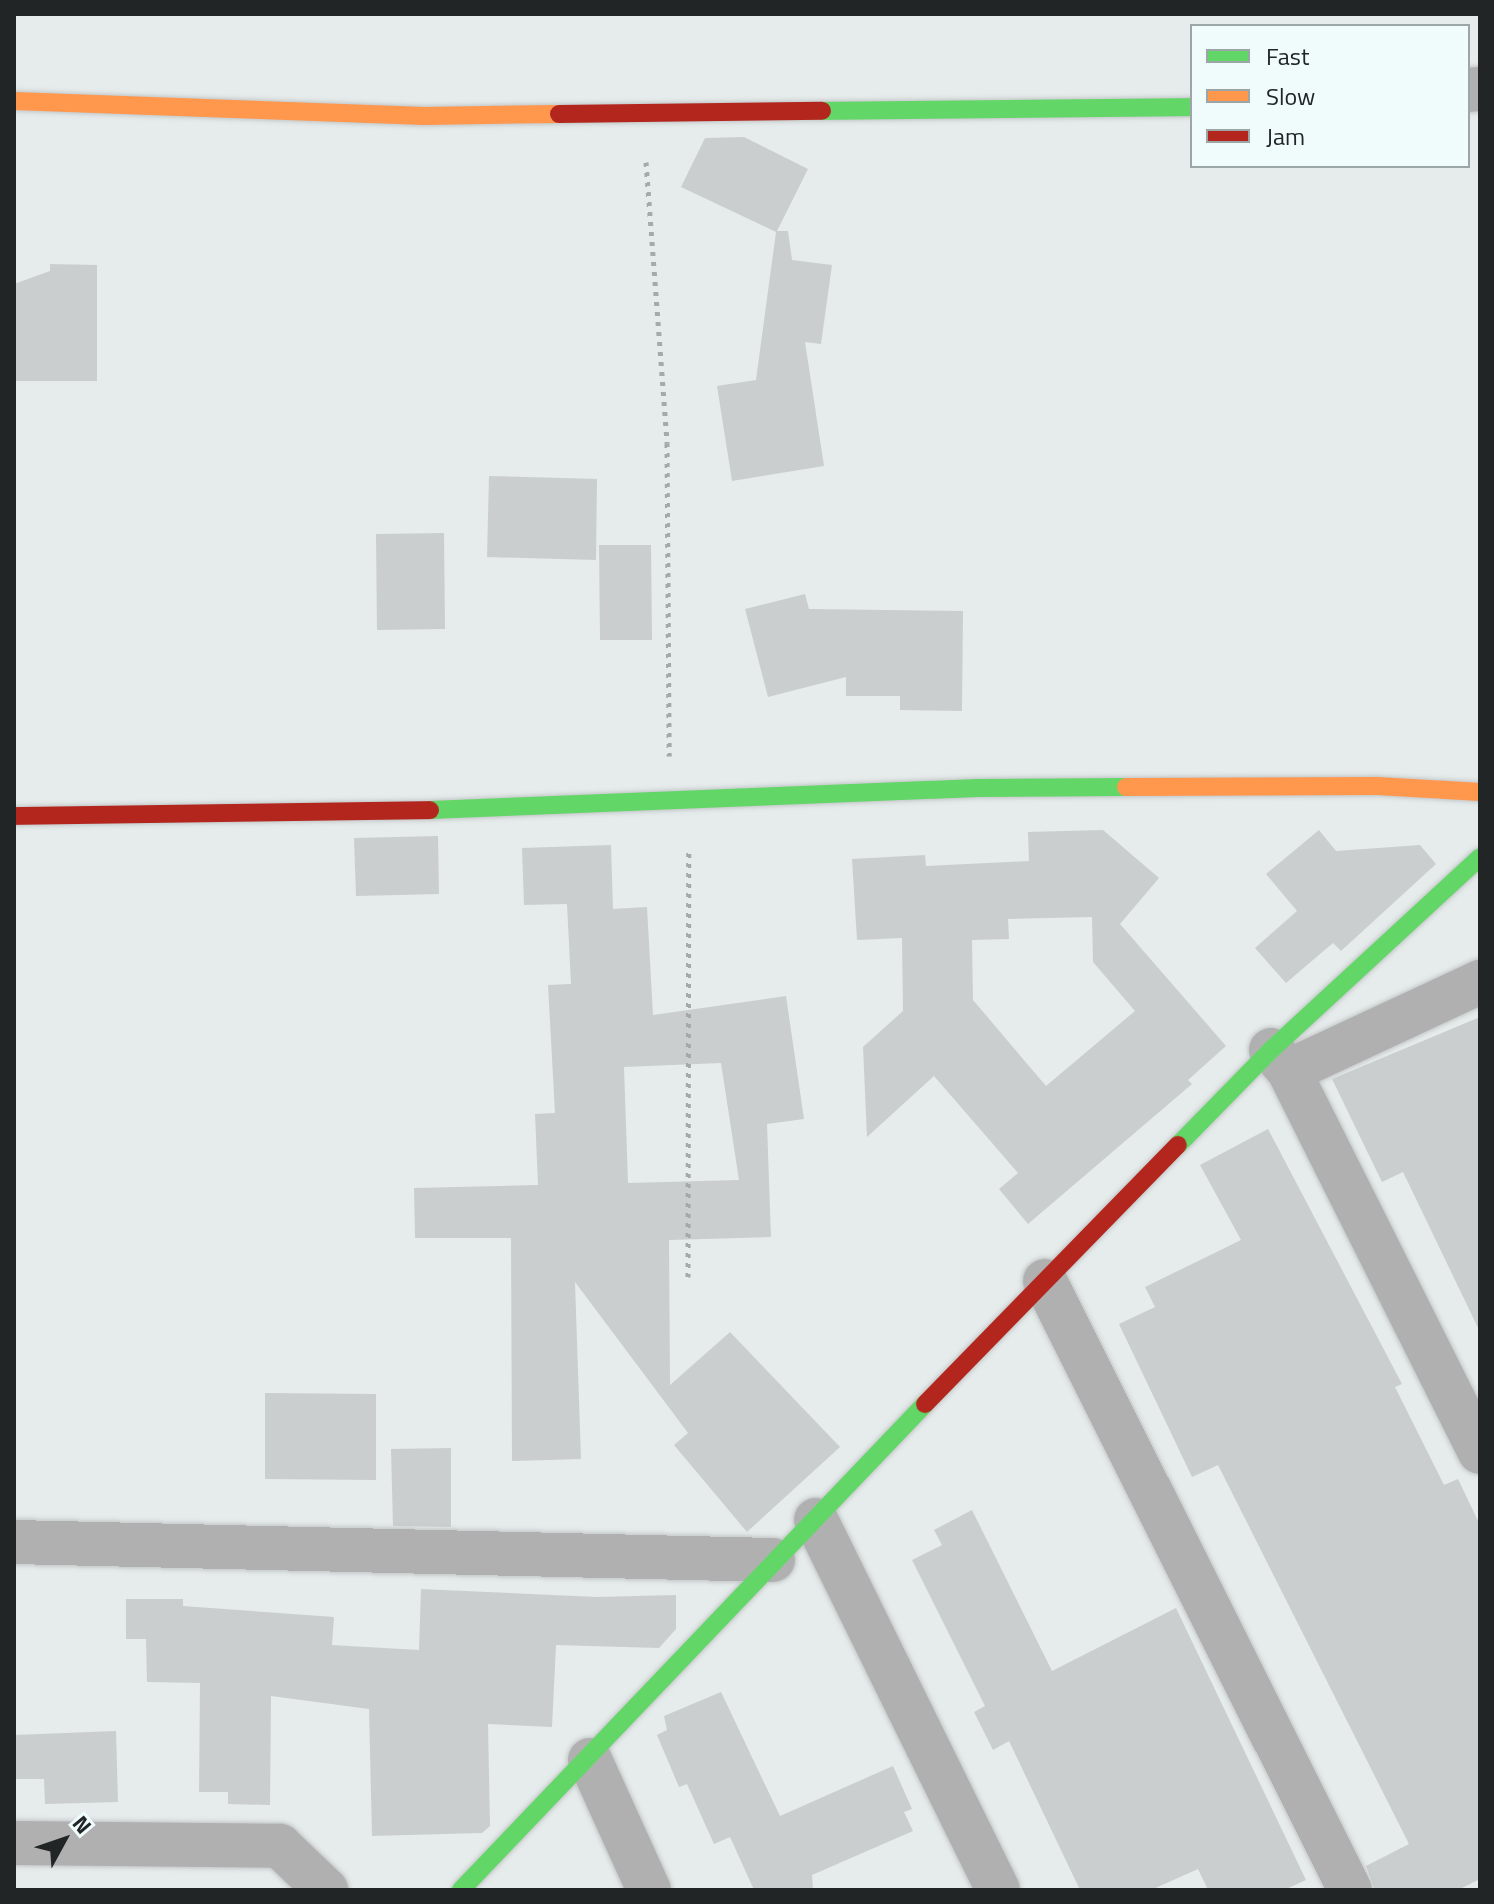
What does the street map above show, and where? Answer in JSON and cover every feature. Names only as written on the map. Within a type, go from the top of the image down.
[{"type":"street","points":[[14,101],[425,116],[1190,107]]},
{"type":"street","points":[[14,816],[669,803],[978,788],[1377,786],[1480,792]]},
{"type":"street","points":[[461,1890],[590,1760],[773,1560],[816,1520],[1045,1281],[1280,1061],[1480,857]]},
{"type":"street","points":[[1280,1061],[1480,982]]},
{"type":"street","points":[[1280,1061],[1480,1452]]},
{"type":"street","points":[[1045,1281],[1350,1890]]},
{"type":"street","points":[[816,1520],[998,1890]]},
{"type":"street","points":[[14,1542],[773,1560]]},
{"type":"street","points":[[590,1760],[649,1890]]},
{"type":"street","points":[[14,1843],[280,1846],[326,1890]]},
{"type":"path","points":[[642,114],[667,443],[669,803]]},
{"type":"path","points":[[688,1277],[689,801]]},
{"type":"building","points":[[744,137],[808,169],[777,231],[788,231],[792,260],[832,265],[821,344],[805,342],[824,466],[732,481],[717,386],[756,380],[776,232],[681,187],[705,138]]},
{"type":"building","points":[[50,264],[97,265],[97,381],[14,381],[14,284],[50,271]]},
{"type":"building","points":[[489,476],[597,479],[596,560],[487,557]]},
{"type":"building","points":[[444,533],[445,629],[377,630],[376,534]]},
{"type":"building","points":[[599,545],[651,545],[652,640],[600,640]]},
{"type":"building","points":[[805,594],[809,609],[963,611],[962,711],[900,710],[900,696],[846,696],[846,677],[768,697],[745,609]]},
{"type":"building","points":[[1103,830],[1159,878],[1120,924],[1226,1046],[1188,1080],[1192,1084],[1028,1224],[999,1189],[1018,1173],[934,1076],[867,1137],[863,1047],[903,1011],[902,938],[857,940],[852,859],[925,855],[926,866],[1029,861],[1028,832]],"holes":[[[1092,917],[1093,962],[1135,1011],[1046,1086],[973,1000],[972,940],[1009,939],[1008,919]]]},
{"type":"building","points":[[1319,830],[1336,851],[1420,845],[1436,864],[1341,951],[1333,943],[1286,983],[1255,948],[1297,911],[1266,874]]},
{"type":"building","points":[[438,836],[439,894],[356,896],[354,838]]},
{"type":"building","points":[[611,845],[613,909],[647,907],[653,1015],[786,996],[804,1119],[767,1124],[771,1237],[669,1240],[670,1385],[730,1332],[840,1447],[747,1532],[674,1445],[688,1433],[575,1282],[581,1459],[512,1461],[511,1238],[415,1238],[414,1188],[538,1185],[535,1114],[555,1113],[548,985],[571,984],[567,904],[524,905],[522,848]],"holes":[[[721,1063],[739,1180],[628,1183],[624,1067]]]},
{"type":"building","points":[[1480,1017],[1480,1332],[1403,1172],[1382,1182],[1332,1079]]},
{"type":"building","points":[[1268,1129],[1402,1384],[1395,1387],[1444,1485],[1458,1479],[1480,1525],[1480,1879],[1458,1890],[1375,1890],[1366,1866],[1409,1844],[1218,1465],[1192,1477],[1119,1324],[1155,1307],[1145,1287],[1241,1240],[1200,1165]]},
{"type":"building","points":[[265,1393],[376,1394],[376,1480],[265,1479]]},
{"type":"building","points":[[451,1448],[451,1527],[393,1526],[391,1449]]},
{"type":"building","points":[[972,1510],[1052,1671],[1176,1608],[1306,1880],[1284,1890],[1208,1890],[1198,1869],[1151,1890],[1080,1890],[1009,1741],[993,1750],[974,1712],[985,1706],[912,1560],[942,1545],[934,1530]]},
{"type":"building","points":[[421,1589],[597,1597],[676,1595],[676,1629],[659,1648],[556,1645],[552,1727],[488,1724],[490,1826],[482,1833],[372,1836],[369,1709],[271,1696],[270,1805],[228,1804],[228,1792],[199,1792],[200,1683],[147,1682],[146,1639],[126,1639],[126,1599],[183,1599],[183,1606],[334,1617],[332,1645],[419,1650]]},
{"type":"building","points":[[721,1692],[780,1816],[893,1766],[912,1809],[904,1812],[913,1831],[812,1875],[813,1890],[754,1890],[730,1837],[714,1844],[687,1784],[679,1787],[657,1735],[667,1730],[664,1716]]},
{"type":"building","points":[[116,1731],[118,1802],[45,1804],[44,1779],[14,1779],[14,1735]]},
{"type":"traffic: fast","points":[[822,111],[1190,107]]},
{"type":"traffic: fast","points":[[430,810],[978,788],[1126,787]]},
{"type":"traffic: fast","points":[[1178,1145],[1271,1050],[1480,857]]},
{"type":"traffic: fast","points":[[461,1890],[925,1404]]},
{"type":"traffic: slow","points":[[14,101],[425,116],[559,114]]},
{"type":"traffic: slow","points":[[1126,787],[1377,786],[1480,792]]},
{"type":"traffic: jam","points":[[559,114],[822,111]]},
{"type":"traffic: jam","points":[[14,816],[430,810]]},
{"type":"traffic: jam","points":[[925,1404],[1178,1145]]}]
